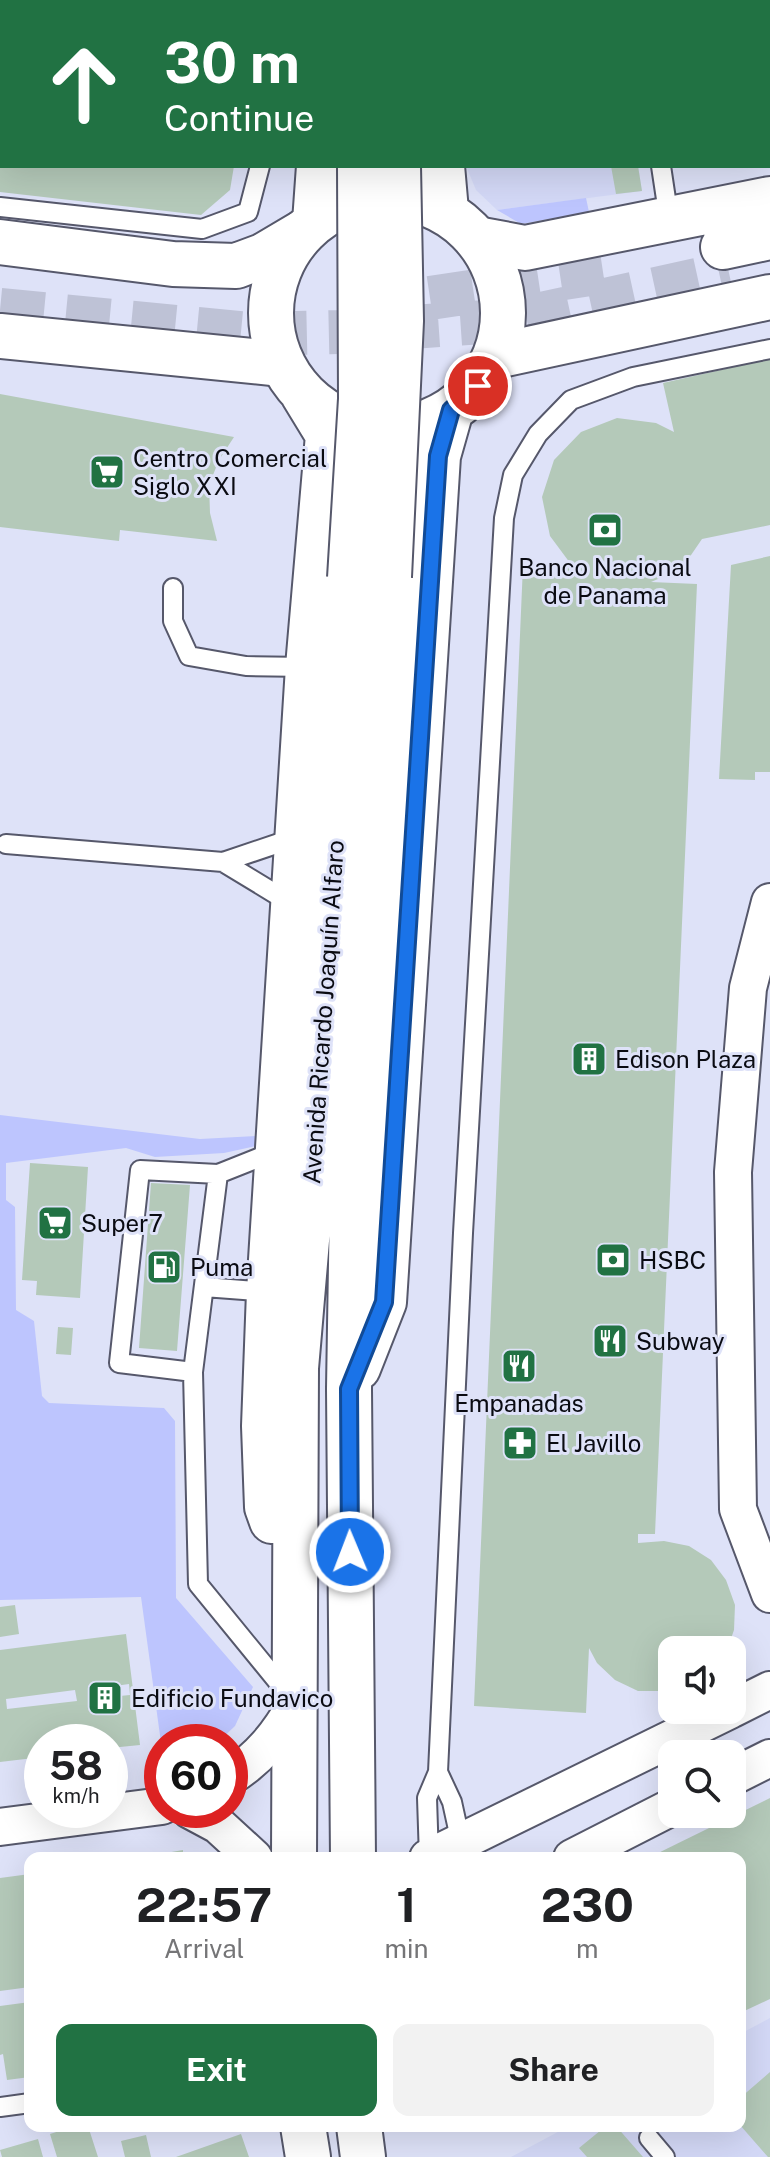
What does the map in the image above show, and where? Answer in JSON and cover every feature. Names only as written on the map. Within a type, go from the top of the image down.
[{"type":"main road","points":[[295,1591],[267,1507],[264,1426],[269,1292],[308,667],[351,583],[328,435],[293,379],[272,330],[272,295],[283,262],[309,228],[319,168]]},
{"type":"main road","name":"Avenida Ricardo Joaquín Alfaro","points":[[294,1852],[296,1368],[318,1110],[361,399],[360,168]]},
{"type":"main road","name":"Avenida Ricardo Joaquín Alfaro","points":[[353,1852],[349,1389],[353,1139],[351,583],[401,321],[398,168]]},
{"type":"main road","points":[[0,336],[293,379],[335,417],[374,428],[415,426],[451,410],[478,386],[496,356],[503,325],[503,295],[494,265],[462,225],[443,168]]},
{"type":"main road","points":[[0,242],[173,264],[236,266],[263,256],[358,201],[382,197],[407,198],[462,225],[525,248],[770,199]]},
{"type":"main road","points":[[741,262],[770,237]]},
{"type":"main road","points":[[496,356],[770,297]]},
{"type":"main road","points":[[349,1389],[384,1302],[438,456],[451,410]]},
{"type":"main road","points":[[351,583],[329,567],[350,551],[375,546],[400,553],[419,571],[428,595]]},
{"type":"main road","points":[[304,2132],[308,2157]]},
{"type":"main road","points":[[360,2132],[363,2157]]},
{"type":"street","points":[[770,902],[748,988],[733,1172],[738,1509],[770,1594]]},
{"type":"street","points":[[746,1702],[770,1690]]},
{"type":"street","points":[[248,1765],[274,1740],[296,1704]]},
{"type":"street","points":[[441,1852],[702,1724]]},
{"type":"street","points":[[746,1770],[770,1758]]},
{"type":"street","points":[[0,1827],[144,1808]]},
{"type":"street","points":[[584,1852],[658,1814]]},
{"type":"street","points":[[221,1828],[247,1852]]},
{"type":"lane","points":[[0,207],[202,229],[248,212],[259,168]]},
{"type":"lane","points":[[661,168],[669,219]]},
{"type":"lane","points":[[437,1852],[427,1798],[438,1772],[478,952],[504,518],[513,475],[538,434],[571,400],[633,377],[770,349]]},
{"type":"lane","points":[[173,588],[173,621],[189,656],[246,666],[308,667]]},
{"type":"lane","points":[[6,844],[223,862],[297,837]]},
{"type":"lane","points":[[223,862],[292,904]]},
{"type":"lane","points":[[193,1372],[119,1363],[140,1170],[218,1174],[279,1150]]},
{"type":"lane","points":[[218,1174],[193,1372],[198,1584],[296,1704]]},
{"type":"lane","points":[[204,1287],[269,1292]]},
{"type":"lane","points":[[438,1772],[452,1802],[438,1852]]},
{"type":"lane","points":[[0,2107],[24,2104]]},
{"type":"lane","points":[[649,2138],[665,2157]]},
{"type":"shaded area","points":[[467,168],[638,168],[642,191],[497,210],[476,190]]},
{"type":"shaded area","points":[[586,198],[589,212],[521,224],[497,210]]},
{"type":"shaded area","points":[[0,1115],[200,1139],[257,1136],[256,1146],[224,1153],[155,1157],[126,1148],[6,1163],[6,1200],[15,1207],[16,1310],[34,1321],[42,1396],[49,1403],[164,1408],[175,1421],[176,1598],[253,1687],[236,1724],[158,1724],[141,1597],[0,1600]]},
{"type":"shaded area","points":[[770,2018],[770,2157],[511,2157],[558,2132],[746,2132],[746,2031]]},
{"type":"building","points":[[0,168],[234,168],[230,190],[201,215],[0,192]]},
{"type":"building","points":[[611,168],[638,168],[642,191],[616,194]]},
{"type":"building","name":"Edison Plaza","points":[[770,359],[770,525],[702,539],[689,558],[672,573],[651,582],[697,584],[655,1534],[638,1534],[638,1543],[664,1541],[689,1546],[711,1560],[726,1580],[735,1605],[734,1630],[732,1636],[658,1636],[658,1691],[638,1691],[615,1680],[597,1663],[589,1648],[586,1713],[474,1706],[523,565],[573,567],[550,536],[542,497],[554,460],[581,432],[617,418],[656,423],[674,432],[663,383]]},
{"type":"building","name":"Centro Comercial Siglo XXI","points":[[0,394],[234,437],[219,460],[209,485],[210,513],[217,541],[120,530],[119,541],[0,527]]},
{"type":"building","points":[[770,556],[770,772],[755,772],[755,780],[719,779],[731,565]]},
{"type":"building","name":"Super7","points":[[30,1163],[88,1167],[80,1298],[36,1295],[37,1281],[22,1280]]},
{"type":"building","name":"Puma","points":[[151,1183],[190,1185],[177,1351],[139,1348]]},
{"type":"building","points":[[58,1327],[73,1328],[71,1355],[56,1354]]},
{"type":"building","points":[[15,1605],[19,1634],[0,1637],[0,1607]]},
{"type":"building","name":"Edificio Fundavico","points":[[126,1634],[140,1745],[128,1746],[128,1724],[24,1724],[24,1759],[0,1762],[0,1650]],"holes":[[[129,1684],[130,1695],[109,1697],[108,1687]],[[75,1690],[77,1701],[7,1709],[6,1699]]]},
{"type":"building","points":[[770,1798],[770,1999],[746,2010],[746,1852],[660,1852],[709,1828],[746,1828],[746,1810]]},
{"type":"building","points":[[24,1875],[24,1988],[0,1991],[0,1878]]},
{"type":"building","points":[[24,2003],[24,2078],[7,2080],[3,2054],[0,2055],[0,2006]]},
{"type":"building","points":[[770,2072],[770,2157],[746,2132],[746,2093]]},
{"type":"building","points":[[90,2132],[98,2157],[57,2157],[50,2134]]},
{"type":"building","points":[[599,2132],[621,2132],[643,2157],[587,2157],[579,2148]]},
{"type":"building","points":[[241,2134],[249,2157],[176,2157]]},
{"type":"building","points":[[146,2135],[151,2157],[125,2157],[121,2141]]},
{"type":"building","points":[[38,2139],[43,2157],[2,2157],[0,2150]]},
{"type":"tunnel","points":[[430,298],[603,272]]},
{"type":"tunnel","points":[[0,310],[249,334],[339,332],[514,320],[729,273]]},
{"type":"place","name":"Centro Comercial Siglo XXI","points":[[107,472]]},
{"type":"place","name":"Banco Nacional de Panama","points":[[605,530]]},
{"type":"place","name":"Edison Plaza","points":[[589,1059]]},
{"type":"place","name":"Super7","points":[[55,1223]]},
{"type":"place","name":"HSBC","points":[[613,1260]]},
{"type":"place","name":"Puma","points":[[164,1267]]},
{"type":"place","name":"Subway","points":[[610,1341]]},
{"type":"place","name":"Empanadas","points":[[519,1366]]},
{"type":"place","name":"El Javillo","points":[[520,1443]]},
{"type":"place","name":"Edificio Fundavico","points":[[105,1698]]},
{"type":"route","points":[[350,1552],[349,1389],[384,1302],[438,456],[451,410],[478,386]]}]
